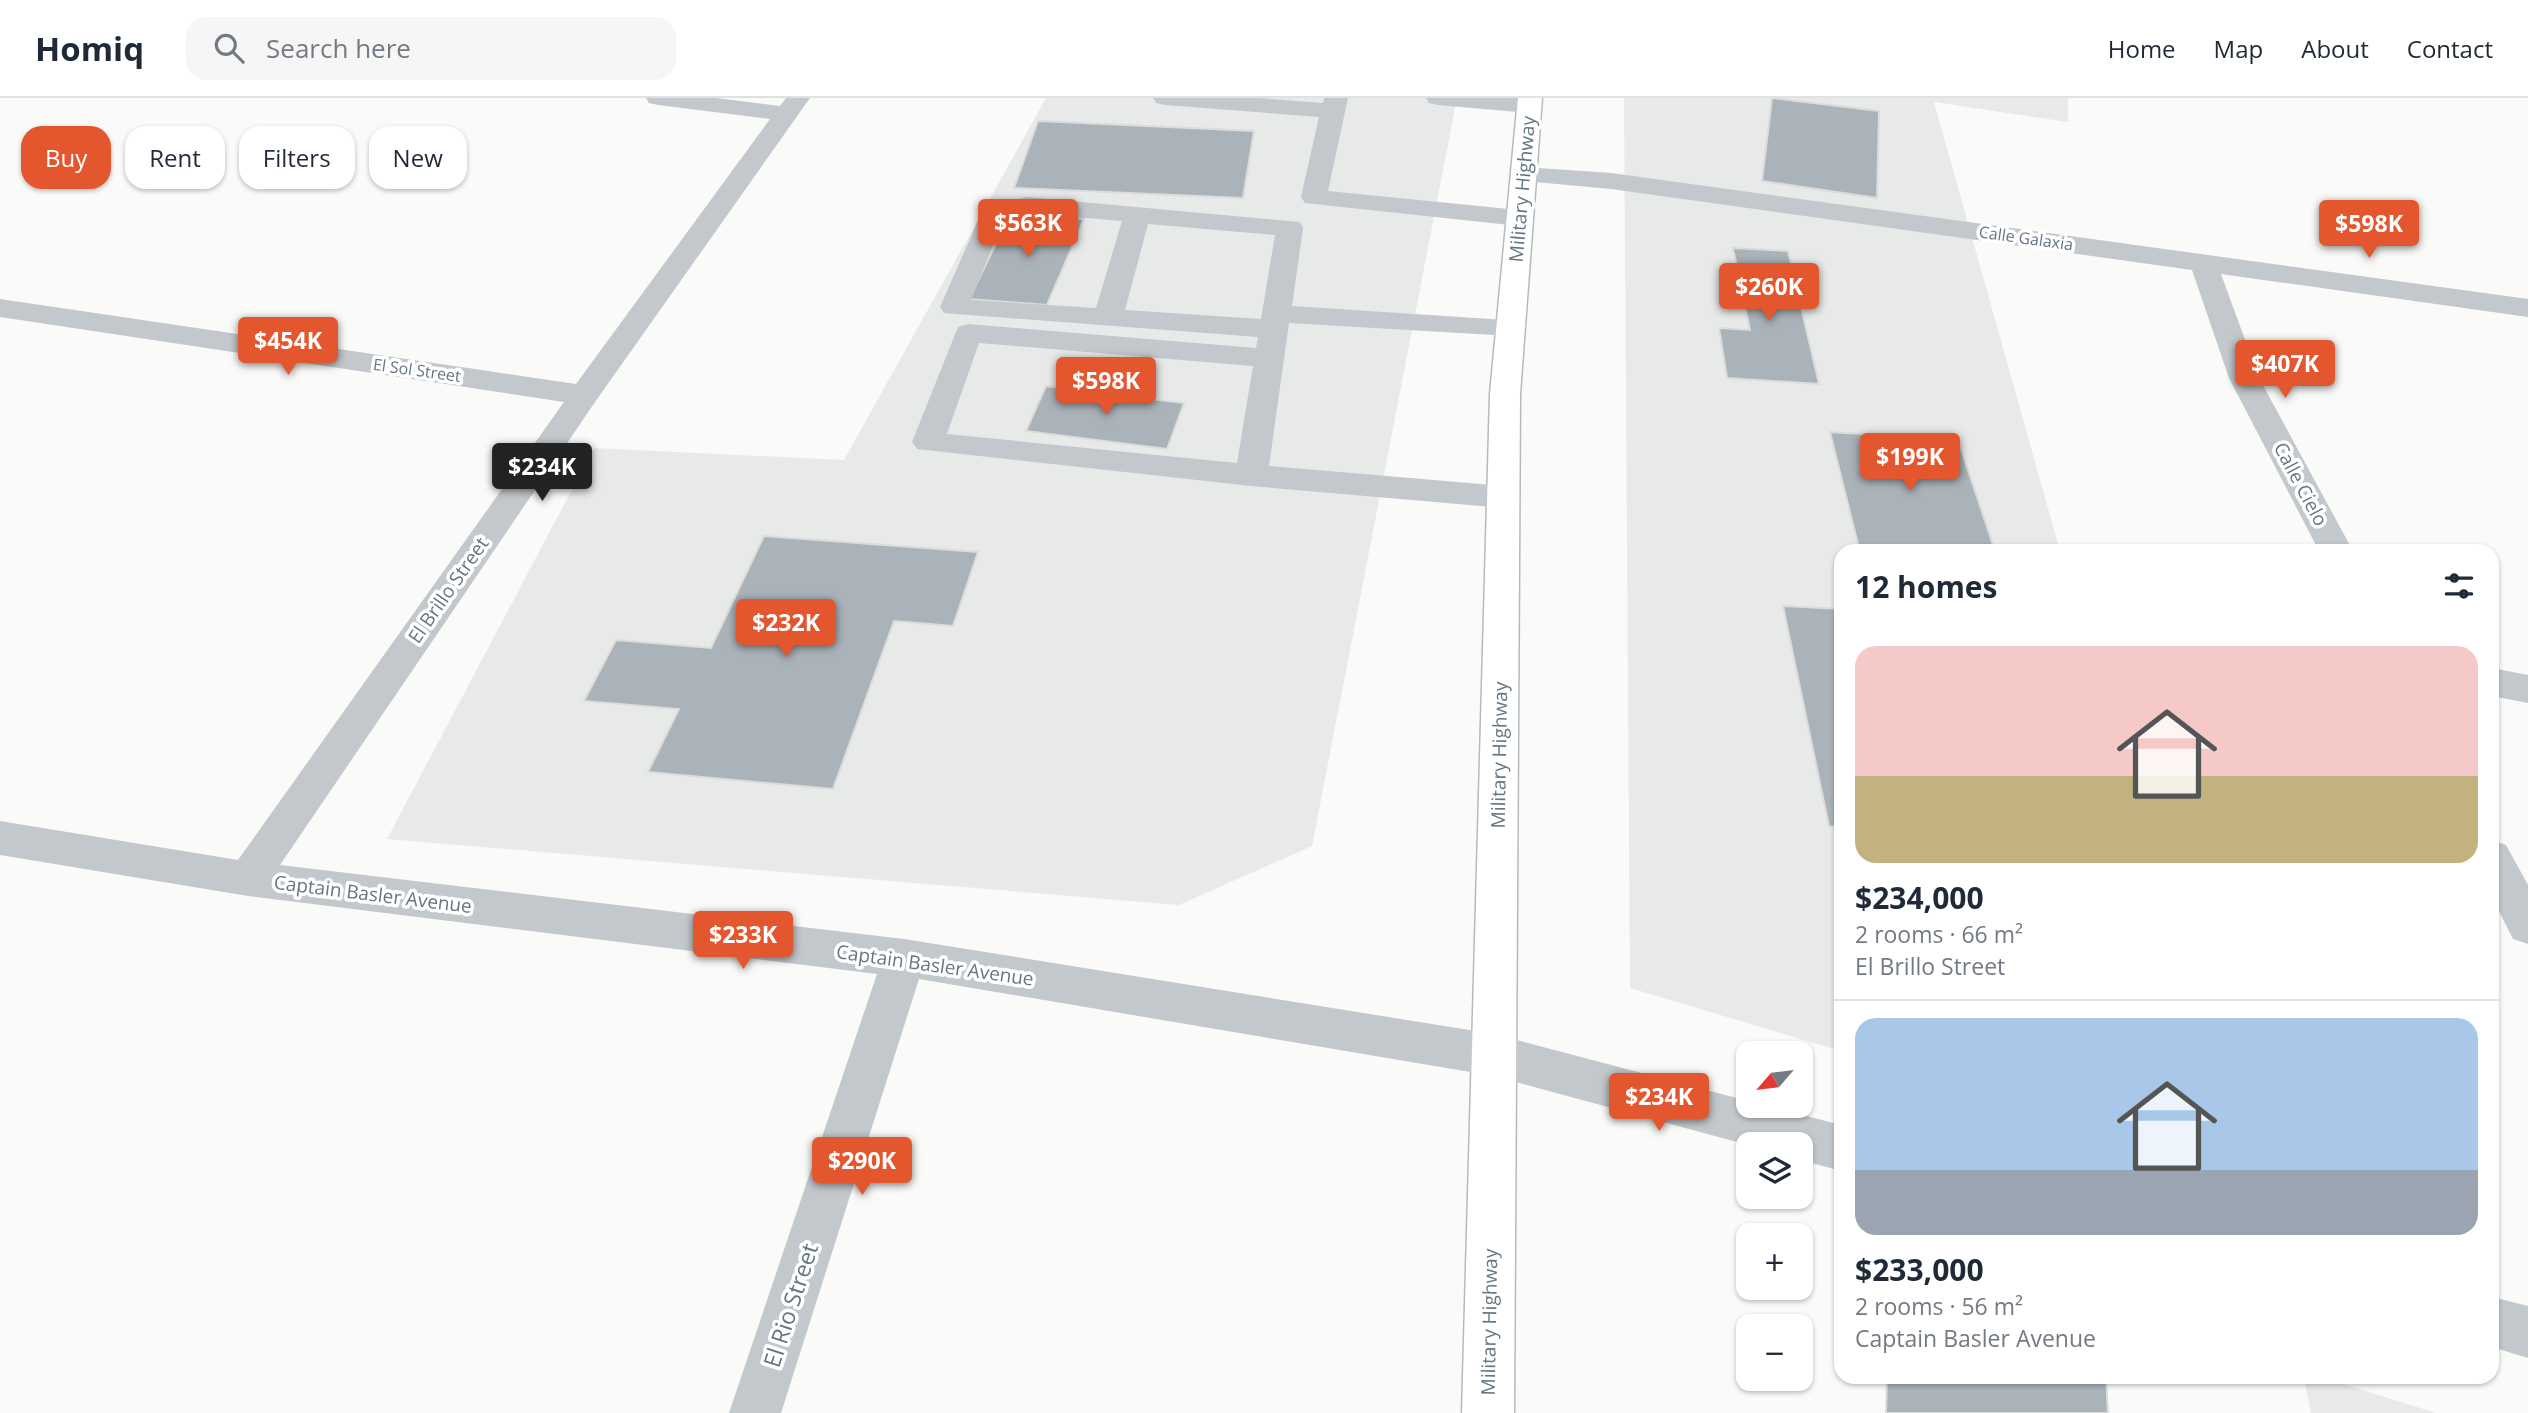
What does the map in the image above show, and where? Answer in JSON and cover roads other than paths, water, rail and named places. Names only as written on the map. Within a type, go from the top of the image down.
[{"type":"main road","name":"Military Highway","points":[[1488,1413],[1505,394],[1530,102]]},
{"type":"street","points":[[657,98],[791,106]]},
{"type":"street","points":[[1165,98],[1334,104],[1314,197],[1519,218]]},
{"type":"street","points":[[1438,98],[1530,102]]},
{"type":"street","name":"El Brillo Street","points":[[248,879],[584,395],[791,106]]},
{"type":"street","name":"Calle Galaxia","points":[[1523,174],[1611,181],[2528,308]]},
{"type":"street","points":[[1251,475],[1290,228],[1027,205],[993,213],[954,307],[1272,334]]},
{"type":"street","points":[[1108,318],[1138,215]]},
{"type":"street","name":"Calle Cielo","points":[[2203,262],[2244,378],[2332,544]]},
{"type":"street","name":"El Sol Street","points":[[0,308],[584,395]]},
{"type":"street","points":[[1504,497],[1251,475],[928,442],[968,333],[1272,334],[1511,327]]},
{"type":"street","points":[[2499,683],[2528,689]]},
{"type":"street","name":"Captain Basler Avenue","points":[[0,838],[248,879],[904,958],[1494,1055],[1834,1145]]},
{"type":"street","points":[[2499,870],[2528,926]]},
{"type":"street","name":"El Rio Street","points":[[755,1413],[904,958]]},
{"type":"street","points":[[2499,1324],[2528,1332]]}]
